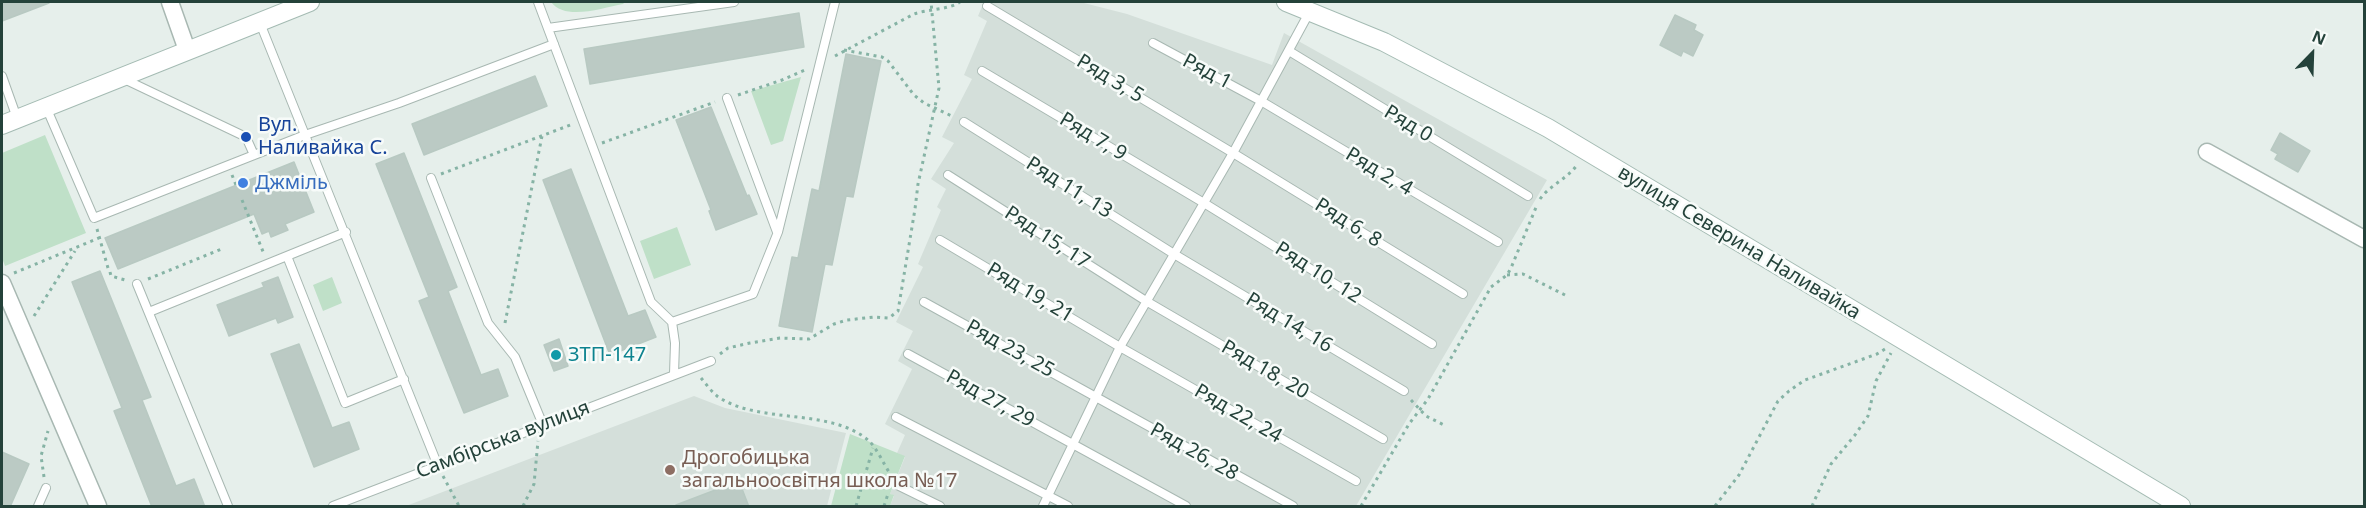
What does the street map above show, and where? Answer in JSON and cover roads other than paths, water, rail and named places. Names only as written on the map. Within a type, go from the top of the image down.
[{"type":"street","points":[[170,2],[187,50]]},
{"type":"street","points":[[9,122],[310,2]]},
{"type":"street","name":"вулиця Северина Наливайка","points":[[1286,2],[1384,42],[1548,128],[2181,507]]},
{"type":"street","points":[[2207,152],[2364,239]]},
{"type":"street","points":[[7,278],[23,333],[98,507]]},
{"type":"lane","points":[[538,2],[651,302],[672,322],[675,343],[674,374]]},
{"type":"lane","points":[[548,28],[734,2]]},
{"type":"lane","points":[[672,322],[753,294],[777,232],[836,2]]},
{"type":"lane","name":"Ряд 3, 5","points":[[987,6],[1233,153]]},
{"type":"lane","points":[[1042,507],[1120,347],[1233,153],[1310,10]]},
{"type":"lane","points":[[260,22],[438,466]]},
{"type":"lane","name":"Ряд 1","points":[[1153,43],[1261,101]]},
{"type":"lane","points":[[46,107],[94,218],[305,135],[554,44]]},
{"type":"lane","name":"Ряд 0","points":[[1288,51],[1528,196]]},
{"type":"lane","name":"Ряд 7, 9","points":[[981,70],[1204,203]]},
{"type":"lane","points":[[2,75],[9,122]]},
{"type":"lane","points":[[120,77],[246,136],[254,155]]},
{"type":"lane","points":[[727,98],[777,232]]},
{"type":"lane","name":"Ряд 2, 4","points":[[1261,101],[1498,242]]},
{"type":"lane","name":"Ряд 11, 13","points":[[964,123],[1174,254]]},
{"type":"lane","name":"Ряд 6, 8","points":[[1233,153],[1462,294]]},
{"type":"lane","name":"Ряд 15, 17","points":[[948,175],[1146,301]]},
{"type":"lane","points":[[431,178],[488,323],[515,357],[543,425]]},
{"type":"lane","name":"Ряд 10, 12","points":[[1204,203],[1432,344]]},
{"type":"lane","points":[[149,312],[346,232]]},
{"type":"lane","name":"Ряд 19, 21","points":[[940,240],[1120,347]]},
{"type":"lane","name":"Ряд 14, 16","points":[[1174,254],[1404,392]]},
{"type":"lane","points":[[286,256],[345,403],[404,379]]},
{"type":"lane","points":[[137,284],[228,507]]},
{"type":"lane","name":"Ряд 18, 20","points":[[1146,301],[1383,439]]},
{"type":"lane","name":"Ряд 23, 25","points":[[924,302],[1096,397]]},
{"type":"lane","name":"Ряд 22, 24","points":[[1120,347],[1356,481]]},
{"type":"lane","name":"Ряд 27, 29","points":[[908,354],[1186,507]]},
{"type":"lane","name":"Самбірська вулиця","points":[[333,507],[711,361]]},
{"type":"lane","name":"Ряд 26, 28","points":[[1096,397],[1293,507]]},
{"type":"lane","points":[[896,417],[1068,507]]},
{"type":"lane","points":[[897,486],[939,507]]},
{"type":"lane","points":[[38,507],[46,488]]},
{"type":"place","name":"Вул. Наливайка С.","points":[[246,137]]},
{"type":"place","name":"Джміль","points":[[243,183]]},
{"type":"place","name":"ЗТП-147","points":[[556,355]]},
{"type":"place","name":"Дрогобицька загальноосвітня школа №17","points":[[670,470]]}]
